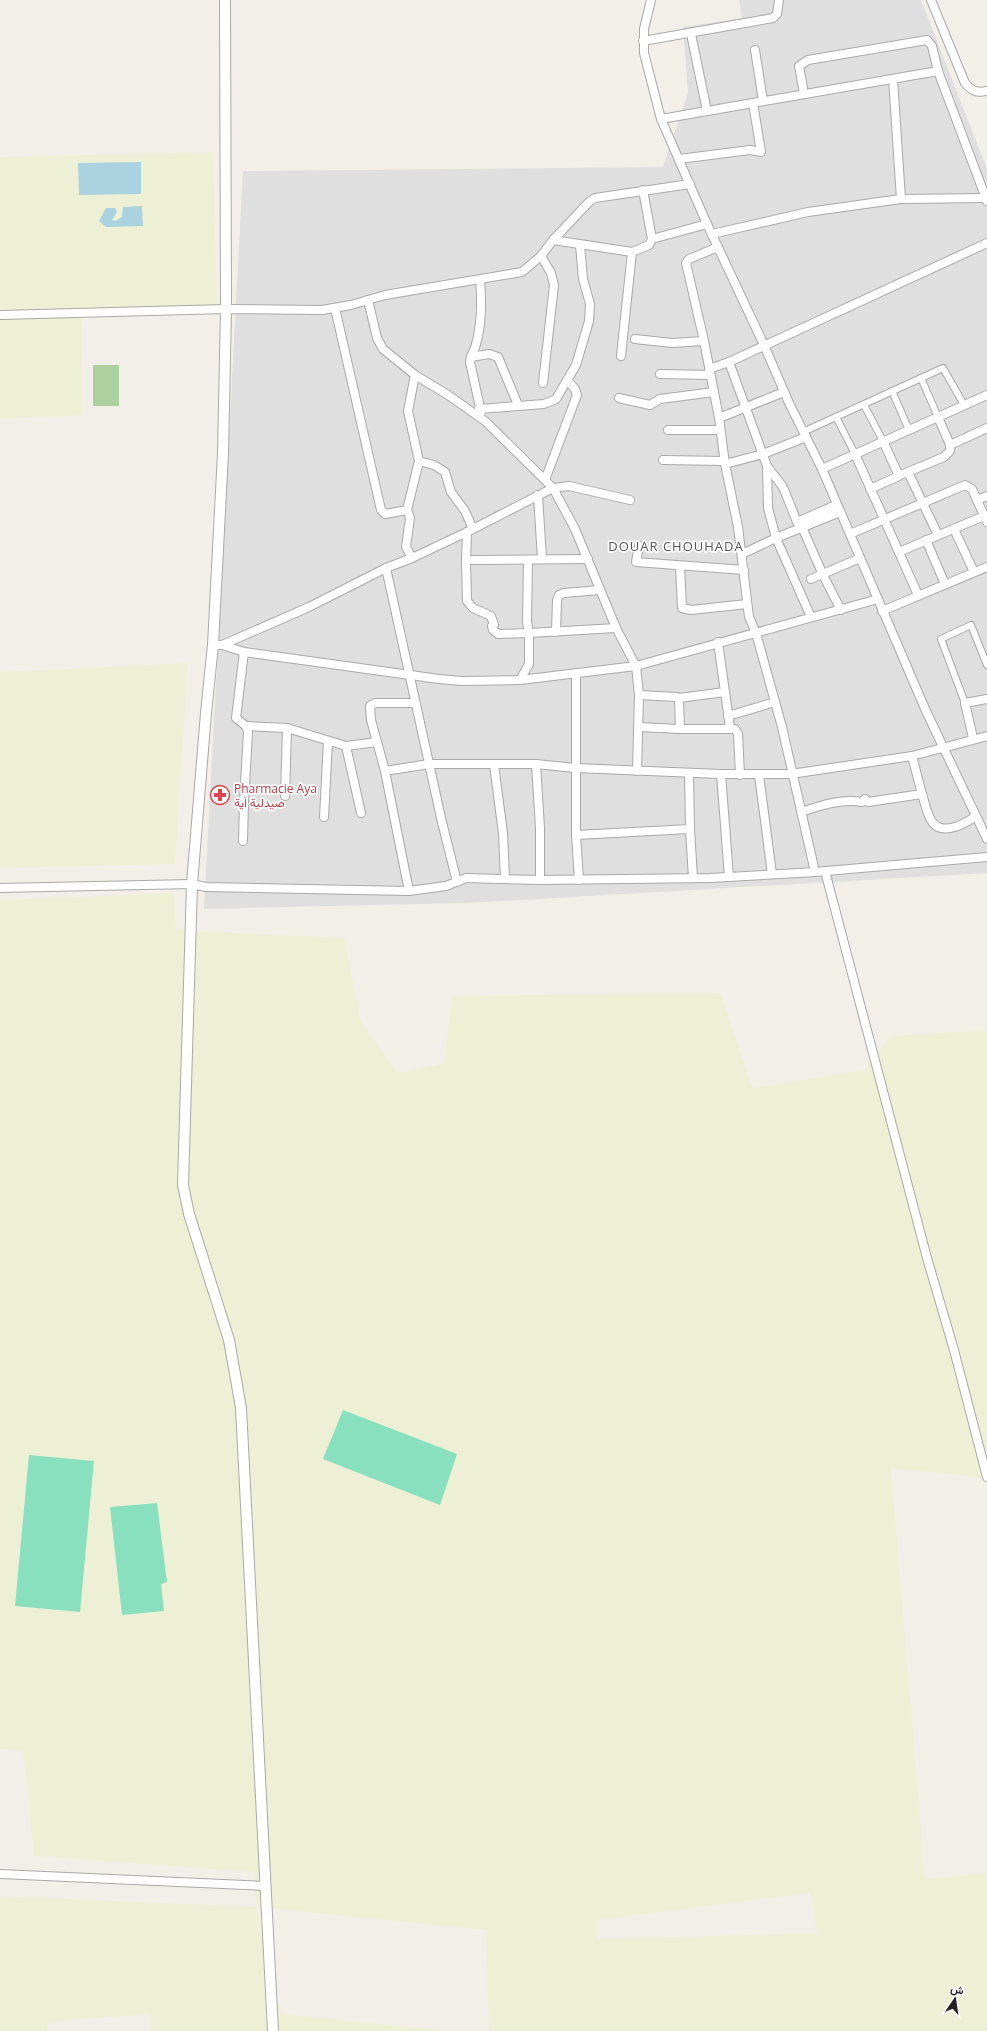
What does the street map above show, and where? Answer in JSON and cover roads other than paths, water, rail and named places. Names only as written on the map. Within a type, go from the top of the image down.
[{"type":"street","points":[[225,0],[226,309],[218,645],[206,712],[192,884],[184,1142],[184,1191],[229,1340],[241,1408],[273,2031]]},
{"type":"street","points":[[651,0],[647,10],[643,41],[647,69],[661,119],[784,392],[822,469],[882,611],[944,749],[987,839]]},
{"type":"street","points":[[643,41],[691,34],[773,18],[777,14],[779,0]]},
{"type":"street","points":[[931,0],[965,83],[972,91],[987,91]]},
{"type":"street","points":[[691,34],[707,111]]},
{"type":"street","points":[[712,234],[808,212],[901,199],[986,200],[938,71],[932,46],[927,40],[808,60],[799,66],[804,94]]},
{"type":"street","points":[[755,50],[763,101]]},
{"type":"street","points":[[661,119],[938,71]]},
{"type":"street","points":[[893,79],[901,199]]},
{"type":"street","points":[[679,159],[750,150],[762,152],[753,103]]},
{"type":"street","points":[[0,315],[226,309],[322,310],[335,308],[395,293],[522,272],[541,256],[590,201],[595,198],[690,184]]},
{"type":"street","points":[[554,240],[632,252],[650,244],[652,239],[643,190]]},
{"type":"street","points":[[652,239],[707,224]]},
{"type":"street","points":[[660,374],[709,372],[764,345],[987,243]]},
{"type":"street","points":[[479,409],[544,404],[553,402],[559,395],[576,365],[589,321],[590,304],[582,279],[580,245]]},
{"type":"street","points":[[718,247],[689,259],[686,264],[704,341],[719,418],[725,462],[738,527],[749,617],[756,633],[775,702],[815,872]]},
{"type":"street","points":[[621,356],[632,252]]},
{"type":"street","points":[[541,256],[551,273],[554,285],[542,383]]},
{"type":"street","points":[[480,280],[482,308],[476,345],[470,357],[479,409],[485,421]]},
{"type":"street","points":[[368,300],[380,344],[389,355],[485,421],[553,488],[575,528],[616,628],[636,666],[639,695],[637,771]]},
{"type":"street","points":[[335,308],[381,510],[385,514],[406,510]]},
{"type":"street","points":[[635,339],[672,343],[704,341]]},
{"type":"street","points":[[470,357],[489,354],[498,357],[518,406]]},
{"type":"street","points":[[729,362],[767,466],[768,508],[776,538],[811,617]]},
{"type":"street","points":[[663,460],[725,462],[763,454],[836,417],[943,368],[964,405]]},
{"type":"street","points":[[412,558],[406,547],[410,518],[406,510],[419,461],[408,411],[416,375]]},
{"type":"street","points":[[870,489],[944,457],[950,451],[950,445],[921,378]]},
{"type":"street","points":[[544,480],[577,395],[575,389],[567,380]]},
{"type":"street","points":[[892,391],[909,430]]},
{"type":"street","points":[[619,398],[652,405],[660,399],[714,392]]},
{"type":"street","points":[[719,418],[784,392]]},
{"type":"street","points":[[822,469],[987,395]]},
{"type":"street","points":[[864,405],[899,476]]},
{"type":"street","points":[[836,417],[855,454],[918,595]]},
{"type":"street","points":[[950,445],[987,428]]},
{"type":"street","points":[[668,430],[720,430]]},
{"type":"street","points":[[419,461],[434,464],[445,472],[451,492],[465,510],[470,531],[466,560],[467,597],[470,605],[491,616],[494,625],[492,626],[492,630],[498,634],[616,628]]},
{"type":"street","points":[[767,466],[785,491],[823,575],[841,610]]},
{"type":"street","points":[[908,472],[938,535]]},
{"type":"street","points":[[850,534],[965,485],[972,489],[986,519],[938,535],[899,552]]},
{"type":"street","points":[[218,645],[309,607],[386,568],[412,558],[470,531],[553,488],[569,486],[630,500]]},
{"type":"street","points":[[538,495],[542,559]]},
{"type":"street","points":[[977,500],[987,496]]},
{"type":"street","points":[[742,554],[800,525],[838,509]]},
{"type":"street","points":[[954,529],[974,572]]},
{"type":"street","points":[[926,540],[946,584]]},
{"type":"street","points":[[639,546],[636,562],[744,570]]},
{"type":"street","points":[[811,579],[860,558]]},
{"type":"street","points":[[466,560],[588,559]]},
{"type":"street","points":[[520,680],[528,664],[528,560]]},
{"type":"street","points":[[680,566],[682,608],[691,610],[747,604]]},
{"type":"street","points":[[882,611],[987,567]]},
{"type":"street","points":[[386,568],[415,703],[457,882]]},
{"type":"street","points":[[556,632],[557,600],[559,595],[564,593],[600,590]]},
{"type":"street","points":[[218,645],[244,652],[450,681],[520,680],[636,666],[718,642],[878,599]]},
{"type":"street","points":[[973,738],[965,703],[941,638],[970,625],[987,665]]},
{"type":"street","points":[[718,642],[730,728]]},
{"type":"street","points":[[243,841],[248,732],[246,726],[236,718],[244,652]]},
{"type":"street","points":[[576,673],[575,768],[576,835],[579,880]]},
{"type":"street","points":[[639,695],[675,696],[679,698],[725,692]]},
{"type":"street","points":[[679,698],[680,729]]},
{"type":"street","points":[[965,703],[987,699]]},
{"type":"street","points":[[728,716],[775,702]]},
{"type":"street","points":[[409,891],[385,771],[369,708],[370,705],[415,703]]},
{"type":"street","points":[[246,726],[287,728],[346,746],[377,742]]},
{"type":"street","points":[[638,727],[680,729],[730,728],[738,734],[740,775]]},
{"type":"street","points":[[285,796],[287,728]]},
{"type":"street","points":[[385,771],[429,764],[536,764],[575,768],[637,771],[740,775],[791,774],[912,756],[944,749],[973,738],[987,736]]},
{"type":"street","points":[[324,817],[328,740]]},
{"type":"street","points":[[346,746],[361,813]]},
{"type":"street","points":[[912,756],[922,794],[933,824],[939,827],[953,828],[968,822],[976,816]]},
{"type":"street","points":[[536,764],[540,828],[540,880]]},
{"type":"street","points":[[494,765],[503,832],[506,879]]},
{"type":"street","points":[[689,773],[693,878]]},
{"type":"street","points":[[721,774],[729,877]]},
{"type":"street","points":[[759,775],[772,874]]},
{"type":"street","points":[[801,812],[819,806],[850,800],[862,802],[865,799],[868,802],[922,794]]},
{"type":"street","points":[[576,835],[690,829]]},
{"type":"street","points":[[0,888],[192,884],[206,887],[409,891],[446,886],[466,878],[579,880],[729,877],[815,872],[987,857]]},
{"type":"street","points":[[825,871],[927,1258],[954,1350],[987,1477]]},
{"type":"street","points":[[0,1874],[265,1889]]},
{"type":"water","points":[[141,162],[141,194],[79,195],[78,163]]},
{"type":"water","points":[[142,206],[143,226],[106,227],[99,221],[106,208],[115,208],[117,212],[112,220],[115,221],[122,217],[123,207]]},
{"type":"place","name":"Pharmacie Aya صيدلية اَية","points":[[220,795]]},
{"type":"district","name":"DOUAR CHOUHADA","points":[[676,546]]}]
